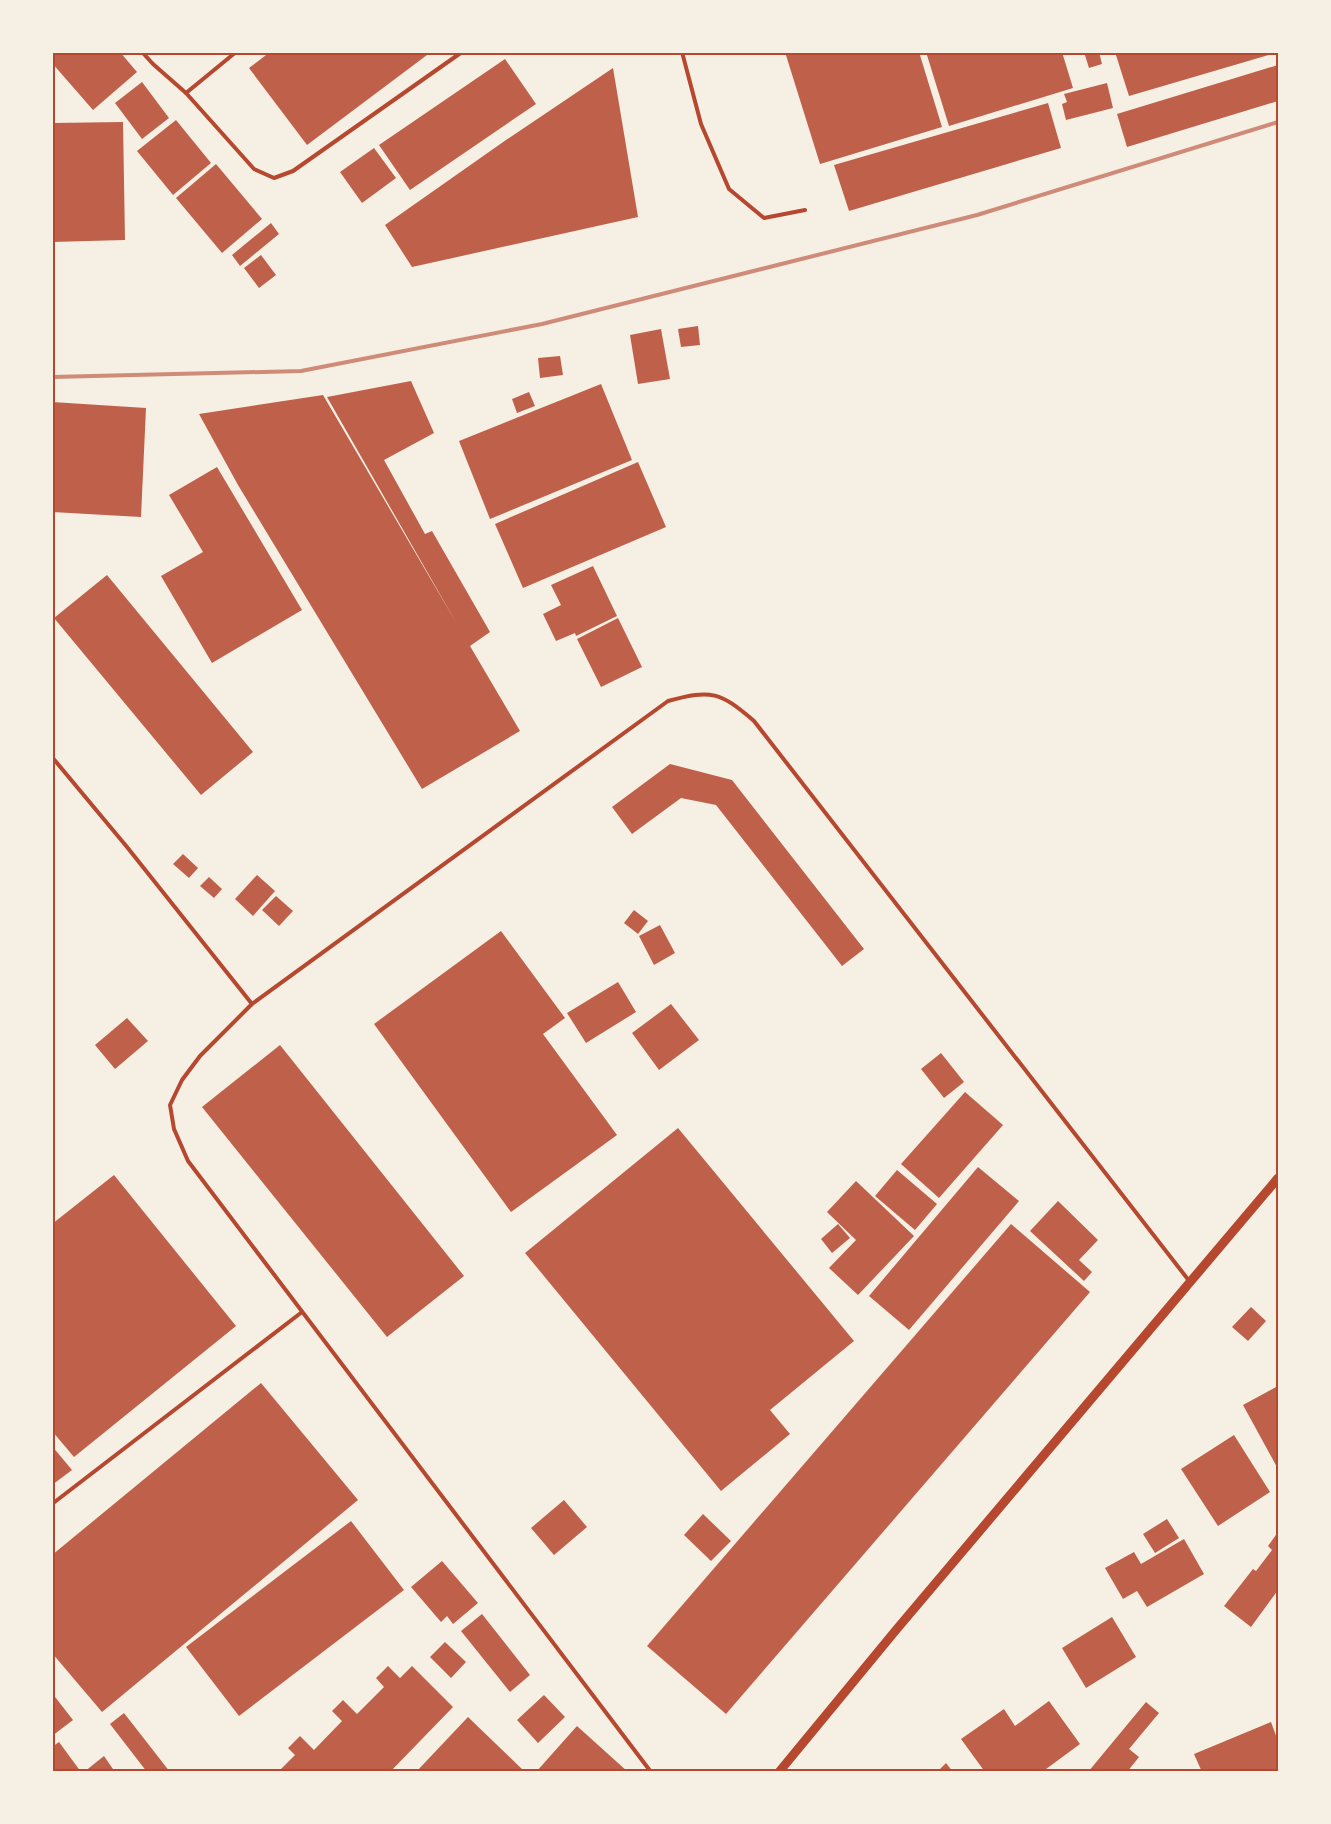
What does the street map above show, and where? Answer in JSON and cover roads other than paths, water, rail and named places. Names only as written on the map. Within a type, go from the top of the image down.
[{"type":"street","points":[[779,1772],[896,1630],[1278,1178]]},
{"type":"lane","points":[[142,52],[186,93],[254,169],[274,178],[293,171],[462,52]]},
{"type":"lane","points":[[186,93],[236,52]]},
{"type":"lane","points":[[682,52],[701,124],[729,189],[764,218],[805,210]]},
{"type":"lane","points":[[651,1772],[188,1161],[174,1129],[170,1105],[182,1080],[200,1056],[252,1004],[668,701],[693,694],[715,695],[735,704],[754,721],[1190,1282]]},
{"type":"lane","points":[[52,757],[127,846],[252,1004]]},
{"type":"lane","points":[[52,1504],[302,1312]]},
{"type":"railway","points":[[52,377],[301,371],[542,324],[977,215],[1278,122]]}]
